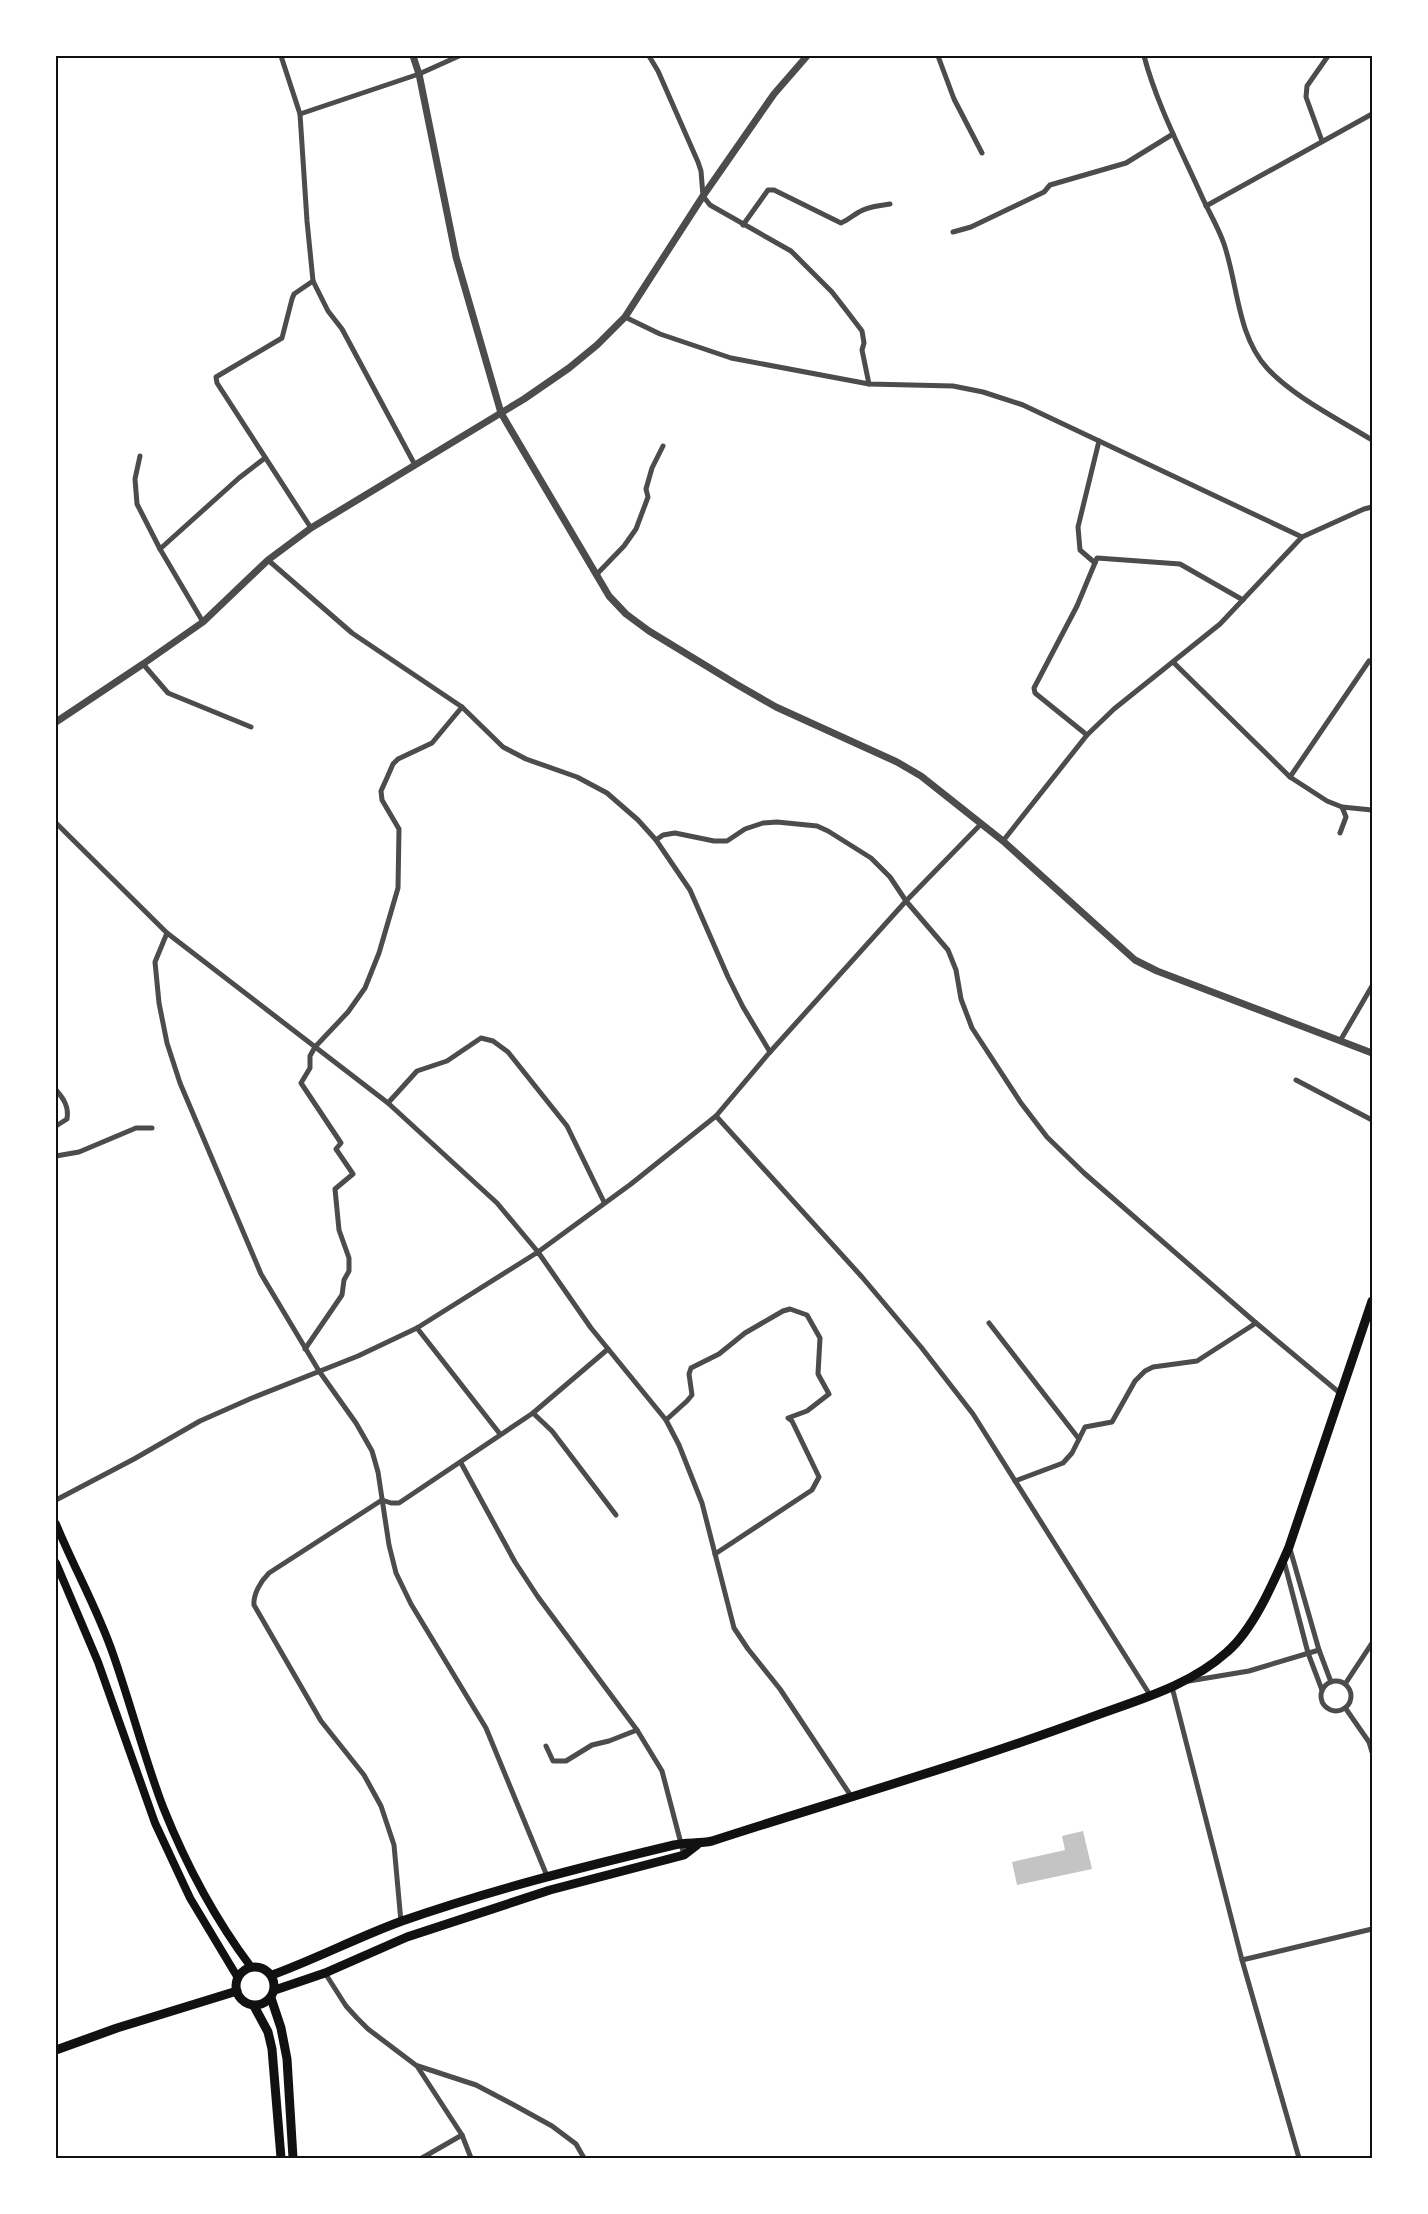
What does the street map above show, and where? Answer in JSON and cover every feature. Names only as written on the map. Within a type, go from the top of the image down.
[{"type":"main road","points":[[254,2006],[260,2005],[273,1994],[407,1938],[550,1890],[684,1855],[697,1845],[1025,1742],[1172,1688],[1199,1674],[1229,1651],[1251,1622],[1284,1559],[1372,1301]]},
{"type":"main road","points":[[56,1524],[106,1636],[163,1806],[184,1853],[211,1904],[234,1946],[250,1967]]},
{"type":"main road","points":[[56,1563],[98,1662],[155,1824],[190,1898],[238,1978]]},
{"type":"main road","points":[[272,1975],[319,1958],[401,1922],[547,1876],[682,1843],[697,1845]]},
{"type":"main road","points":[[272,1975],[262,1968],[250,1967],[244,1970],[238,1978],[237,1991],[242,2000],[254,2006],[268,2032],[273,2049],[281,2158]]},
{"type":"main road","points":[[272,1975],[273,1994],[287,2059],[293,2158]]},
{"type":"main road","points":[[56,2050],[117,2028],[237,1991]]},
{"type":"street","points":[[281,56],[300,114],[313,281],[328,311],[342,329],[415,465]]},
{"type":"street","points":[[413,56],[419,74],[456,257],[501,413],[609,596],[626,614],[649,631],[776,706],[897,762],[921,776],[1003,841],[1136,960],[1157,971],[1372,1053]]},
{"type":"street","points":[[300,114],[419,74],[459,56]]},
{"type":"street","points":[[649,56],[658,71],[698,162],[703,196],[710,205],[791,251],[832,292],[862,331],[864,342],[862,350],[869,384]]},
{"type":"street","points":[[56,722],[202,622],[268,560],[311,528],[501,413],[569,368],[597,345],[625,317],[703,196],[774,94],[807,56]]},
{"type":"street","points":[[938,56],[954,99],[982,153]]},
{"type":"street","points":[[1144,56],[1149,76],[1173,134],[1224,243],[1251,347],[1267,368],[1285,385],[1372,440]]},
{"type":"street","points":[[1322,141],[1306,97],[1307,86],[1328,56]]},
{"type":"street","points":[[1206,206],[1372,114]]},
{"type":"street","points":[[953,232],[971,227],[1044,192],[1050,184],[1126,163],[1173,134]]},
{"type":"street","points":[[743,225],[768,190],[774,190],[840,223],[874,206],[890,204]]},
{"type":"street","points":[[311,528],[217,383],[216,376],[282,338],[294,294],[313,281]]},
{"type":"street","points":[[625,317],[660,334],[731,358],[869,384],[953,386],[983,392],[1023,405],[1302,537]]},
{"type":"street","points":[[1095,562],[1080,550],[1078,528],[1099,441]]},
{"type":"street","points":[[597,575],[636,530],[648,497],[646,489],[652,468],[663,446]]},
{"type":"street","points":[[140,456],[135,479],[137,504],[202,622]]},
{"type":"street","points":[[160,549],[238,478],[266,458]]},
{"type":"street","points":[[1003,841],[1087,735],[1114,709],[1220,624],[1302,537],[1372,507]]},
{"type":"street","points":[[1087,735],[1035,693],[1034,688],[1077,606],[1097,558],[1180,564],[1243,600]]},
{"type":"street","points":[[268,560],[352,633],[462,707],[503,747],[526,759],[577,777],[607,793],[638,820],[656,840],[690,890],[728,977],[770,1052]]},
{"type":"street","points":[[1290,777],[1369,661]]},
{"type":"street","points":[[1173,662],[1290,777],[1326,801],[1342,807],[1372,810]]},
{"type":"street","points":[[143,664],[168,693],[250,727]]},
{"type":"street","points":[[306,1349],[342,1295],[344,1280],[349,1271],[349,1258],[340,1237],[335,1189],[353,1174],[336,1149],[341,1143],[302,1083],[310,1068],[310,1056],[315,1047],[348,1012],[365,988],[376,961],[398,888],[399,829],[382,800],[381,791],[393,764],[398,759],[432,743],[462,707]]},
{"type":"street","points":[[1340,833],[1346,817],[1342,807]]},
{"type":"street","points":[[656,840],[663,835],[675,832],[714,841],[727,841],[745,829],[762,823],[777,822],[817,826],[871,858],[899,888],[906,902],[948,950],[956,970],[961,999],[972,1028],[1047,1137],[1084,1173],[1341,1394]]},
{"type":"street","points":[[56,823],[167,933],[388,1103],[496,1203],[538,1252],[591,1328],[666,1420],[680,1445],[702,1503],[734,1628],[780,1689],[851,1796]]},
{"type":"street","points":[[56,1500],[200,1421],[358,1356],[417,1328],[538,1252],[630,1184],[716,1116],[770,1052],[906,902],[981,824]]},
{"type":"street","points":[[167,933],[155,962],[159,1003],[167,1043],[180,1083],[261,1274],[319,1371],[372,1451],[378,1472],[389,1545],[396,1573],[411,1604],[486,1728],[547,1876]]},
{"type":"street","points":[[1340,1041],[1372,986]]},
{"type":"street","points":[[388,1103],[417,1071],[447,1061],[481,1038],[493,1041],[508,1052],[567,1126],[604,1202]]},
{"type":"street","points":[[1296,1080],[1372,1120]]},
{"type":"street","points":[[56,1090],[65,1102],[68,1111],[67,1119],[56,1126]]},
{"type":"street","points":[[716,1116],[862,1276],[973,1414],[1150,1695]]},
{"type":"street","points":[[56,1156],[79,1152],[136,1128],[152,1128]]},
{"type":"street","points":[[666,1420],[692,1395],[689,1374],[691,1368],[719,1354],[745,1333],[783,1311],[790,1310],[807,1315],[820,1338],[818,1374],[829,1394],[807,1411],[788,1418],[792,1421],[819,1477],[812,1490],[715,1554]]},
{"type":"street","points":[[989,1323],[1079,1439]]},
{"type":"street","points":[[1015,1480],[1063,1462],[1072,1453],[1085,1428],[1112,1422],[1135,1381],[1145,1371],[1153,1367],[1197,1361],[1256,1323]]},
{"type":"street","points":[[417,1328],[500,1434]]},
{"type":"street","points":[[382,1500],[399,1503],[461,1463],[533,1413],[608,1349]]},
{"type":"street","points":[[533,1413],[552,1431],[616,1515]]},
{"type":"street","points":[[461,1463],[527,1579],[636,1730],[662,1771],[684,1855]]},
{"type":"street","points":[[382,1500],[269,1573],[253,1599],[254,1605],[321,1721],[364,1775],[381,1806],[394,1845],[401,1922]]},
{"type":"street","points":[[1289,1547],[1319,1650],[1331,1682]]},
{"type":"street","points":[[1284,1559],[1308,1653],[1322,1690],[1321,1699],[1329,1710],[1337,1712],[1346,1709],[1352,1696],[1345,1684],[1331,1682],[1322,1690]]},
{"type":"street","points":[[1345,1684],[1372,1643]]},
{"type":"street","points":[[1182,1682],[1249,1671],[1319,1650]]},
{"type":"street","points":[[1172,1688],[1242,1960],[1299,2158]]},
{"type":"street","points":[[1346,1709],[1369,1742],[1372,1752]]},
{"type":"street","points":[[546,1746],[553,1761],[566,1761],[592,1744],[609,1741],[636,1730]]},
{"type":"street","points":[[1242,1960],[1372,1929]]},
{"type":"street","points":[[325,1973],[346,2006],[357,2018],[417,2066],[476,2085],[514,2105],[552,2126],[576,2144],[584,2158]]},
{"type":"street","points":[[417,2066],[462,2134],[471,2158]]},
{"type":"street","points":[[422,2158],[462,2134]]},
{"type":"building","points":[[1083,1831],[1092,1869],[1017,1885],[1012,1862],[1065,1850],[1062,1836]]}]
